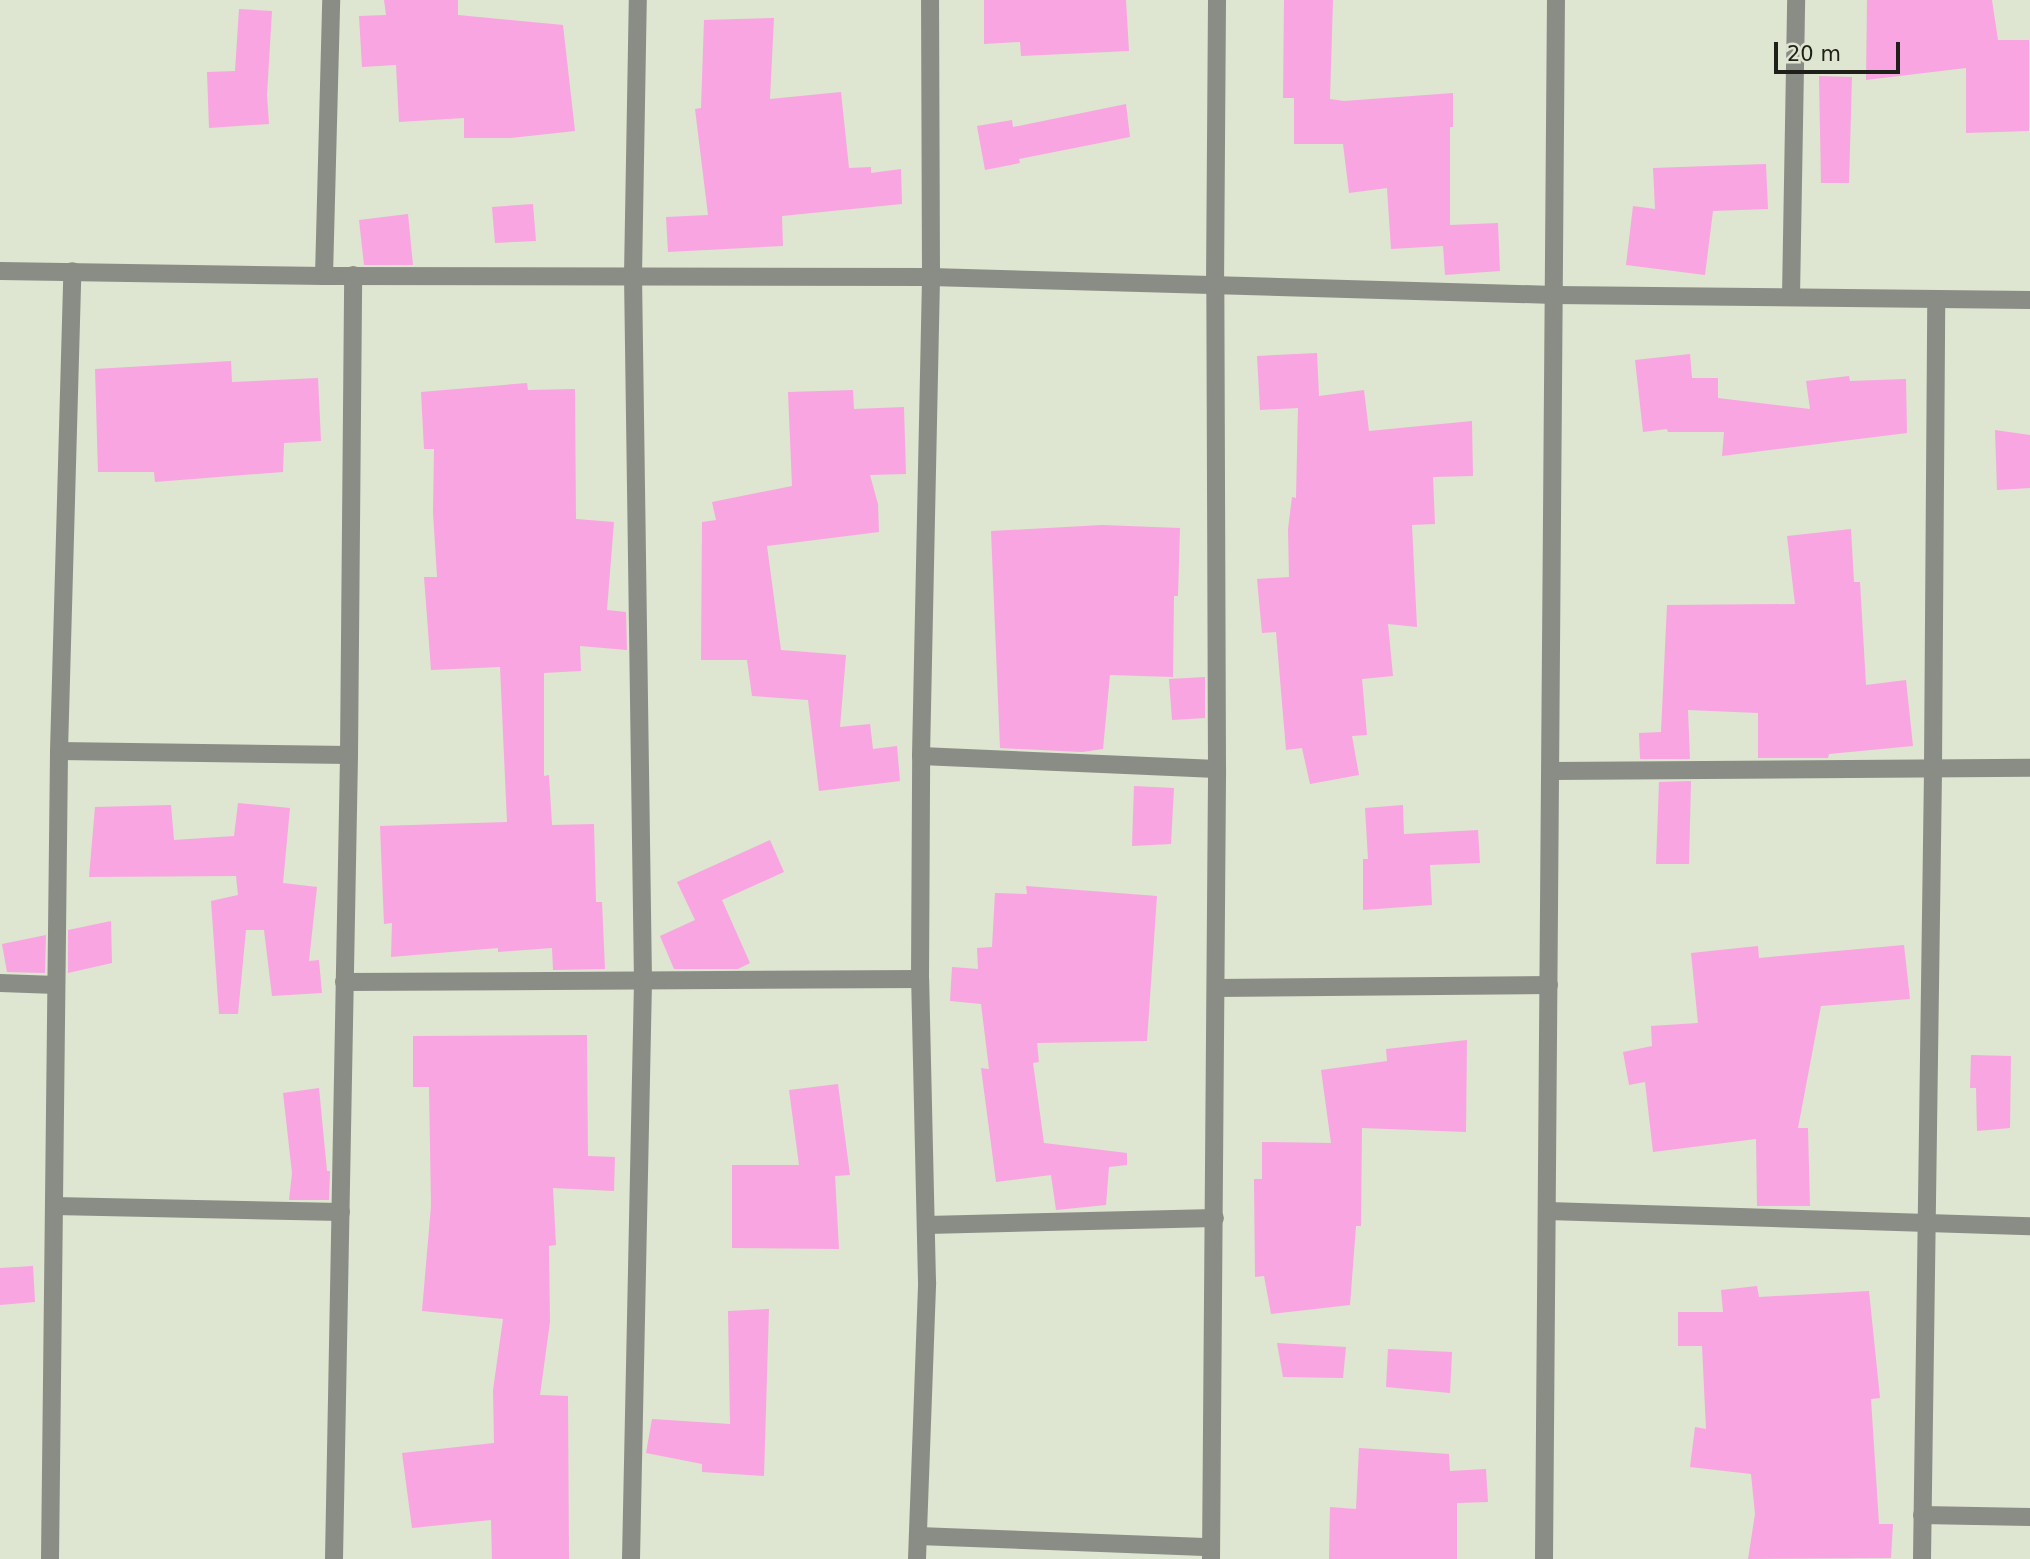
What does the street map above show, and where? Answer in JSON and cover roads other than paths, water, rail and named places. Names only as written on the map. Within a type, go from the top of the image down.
[{"type":"street","points":[[324,276],[331,0]]},
{"type":"street","points":[[631,1559],[643,982],[633,275],[638,0]]},
{"type":"street","points":[[917,1559],[928,1225],[920,979],[921,757],[931,277],[930,0]]},
{"type":"street","points":[[918,1536],[1211,1553],[1217,769],[1217,0]]},
{"type":"street","points":[[1544,1559],[1556,0]]},
{"type":"street","points":[[1791,296],[1796,0]]},
{"type":"street","points":[[0,271],[324,276],[931,277],[1554,295],[2030,300]]},
{"type":"street","points":[[50,1559],[55,985],[72,271]]},
{"type":"street","points":[[334,1559],[349,755],[353,275]]},
{"type":"street","points":[[1922,1559],[1933,767],[1936,300]]},
{"type":"street","points":[[59,751],[349,755]]},
{"type":"street","points":[[921,757],[1217,769]]},
{"type":"street","points":[[1551,771],[2030,768]]},
{"type":"street","points":[[344,982],[920,979]]},
{"type":"street","points":[[0,983],[55,985]]},
{"type":"street","points":[[1216,988],[1549,985]]},
{"type":"street","points":[[54,1206],[341,1212]]},
{"type":"street","points":[[1548,1212],[2030,1226]]},
{"type":"street","points":[[928,1225],[1214,1218]]},
{"type":"street","points":[[1922,1515],[2030,1517]]}]
